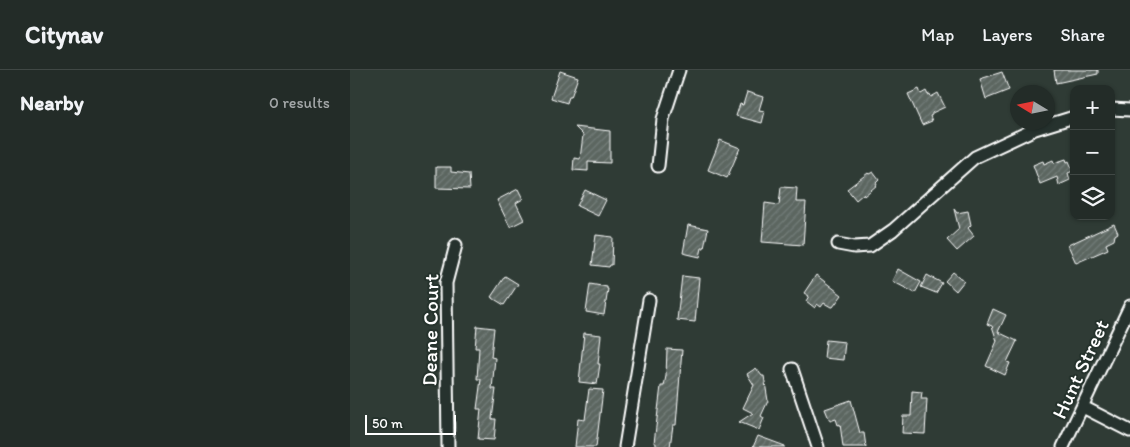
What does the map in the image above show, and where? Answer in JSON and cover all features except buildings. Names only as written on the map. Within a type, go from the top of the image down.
[{"type":"street","points":[[658,166],[663,119],[679,70]]},
{"type":"street","points":[[1115,109],[1130,110]]},
{"type":"street","points":[[838,244],[854,247],[870,246],[893,230],[975,157],[1035,129],[1070,118]]},
{"type":"street","name":"Deane Court","points":[[448,447],[446,283],[456,245]]},
{"type":"street","points":[[625,447],[649,300]]},
{"type":"street","name":"Hunt Street","points":[[1063,447],[1130,306]]},
{"type":"street","points":[[792,369],[818,447]]},
{"type":"street","points":[[1083,407],[1130,430]]}]
